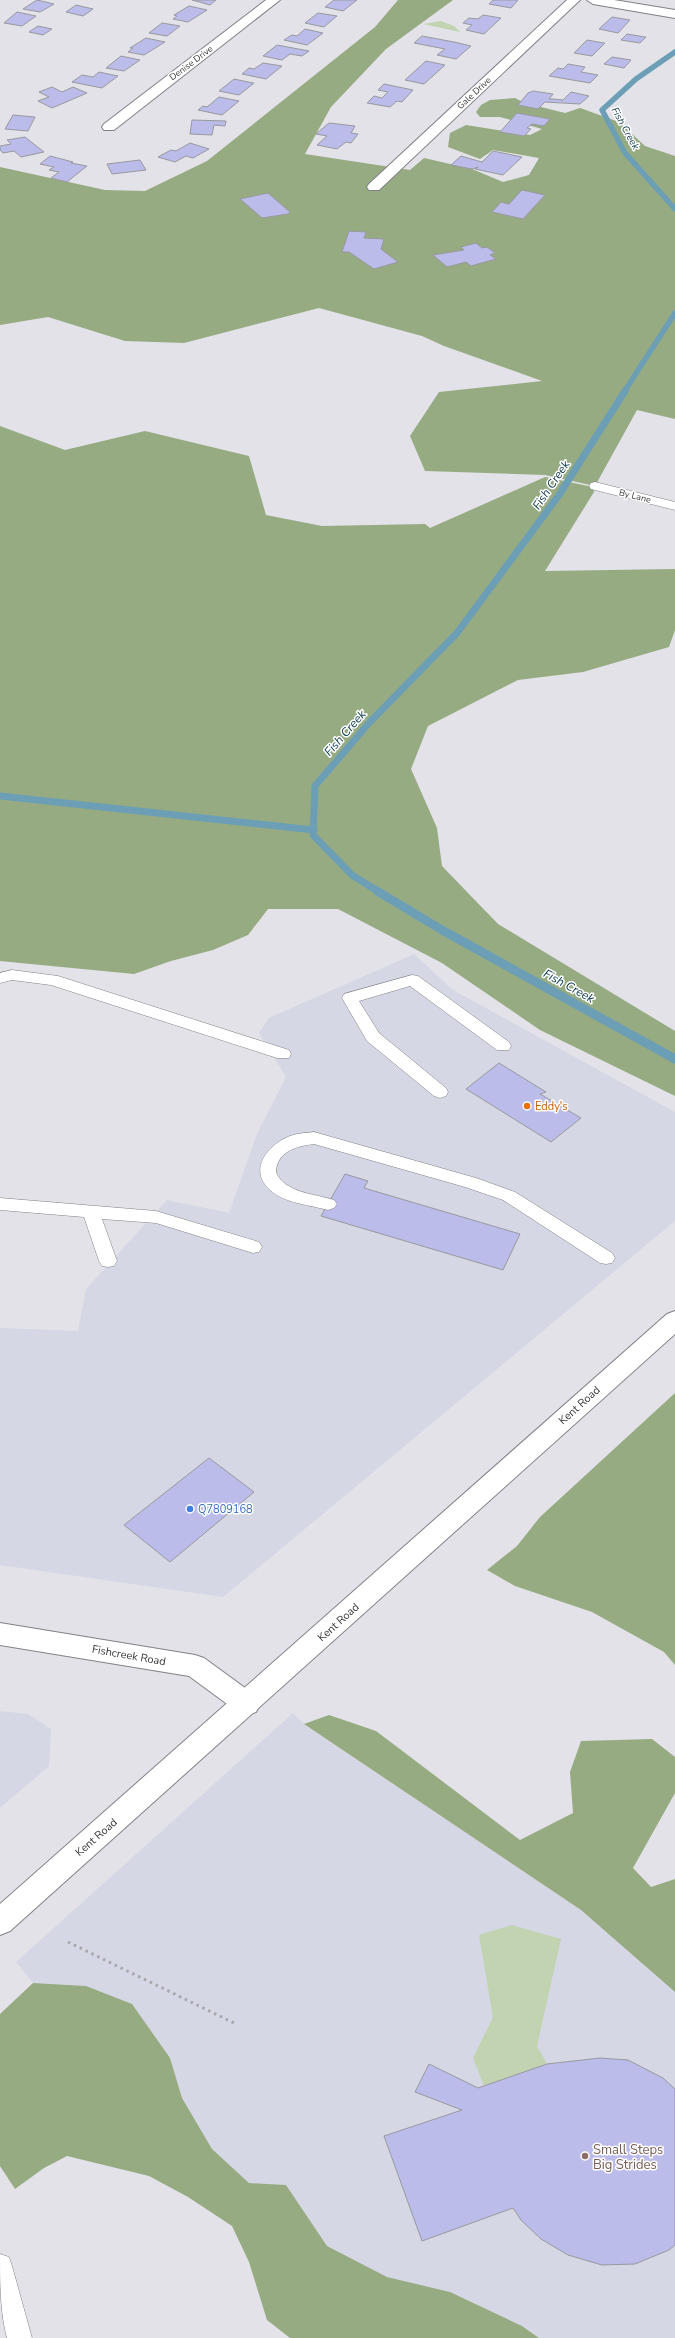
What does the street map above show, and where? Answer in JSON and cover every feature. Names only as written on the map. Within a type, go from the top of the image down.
[{"type":"street","name":"Denise Drive","points":[[109,127],[274,0]]},
{"type":"street","name":"Gale Drive","points":[[374,187],[574,0]]},
{"type":"street","points":[[593,0],[675,14]]},
{"type":"street","name":"Kent Road","points":[[0,1922],[247,1704],[675,1320]]},
{"type":"street","name":"Fishcreek Road","points":[[0,1634],[195,1666],[247,1704]]},
{"type":"lane","name":"By Lane","points":[[595,486],[675,506]]},
{"type":"lane","points":[[0,978],[12,975],[52,980],[283,1054]]},
{"type":"lane","points":[[440,1092],[373,1037],[350,998],[412,980],[503,1046]]},
{"type":"lane","points":[[328,1204],[287,1192],[277,1187],[268,1178],[266,1168],[271,1158],[281,1147],[297,1140],[314,1138],[470,1182],[509,1196],[606,1258]]},
{"type":"lane","points":[[0,1204],[156,1217],[254,1247]]},
{"type":"lane","points":[[90,1212],[108,1261]]},
{"type":"lane","points":[[0,2266],[17,2333],[20,2338]]},
{"type":"path","points":[[68,1942],[101,1961],[205,2007],[236,2024]]},
{"type":"shaded area","points":[[414,954],[453,990],[675,1112],[675,1221],[223,1597],[0,1565],[0,1328],[78,1331],[86,1289],[167,1200],[229,1213],[257,1134],[286,1077],[259,1033],[269,1018]]},
{"type":"shaded area","points":[[0,1711],[28,1714],[51,1729],[49,1766],[0,1808]]},
{"type":"shaded area","points":[[293,1713],[304,1724],[581,1910],[675,1992],[675,2338],[539,2338],[522,2326],[450,2292],[387,2277],[327,2246],[286,2185],[249,2183],[212,2149],[182,2098],[170,2058],[86,1986],[33,1983],[16,1962]]},
{"type":"green space","points":[[398,0],[453,0],[386,49],[331,107],[305,154],[410,170],[424,158],[472,169],[503,182],[529,175],[539,158],[493,150],[480,159],[448,147],[450,133],[466,125],[530,135],[542,129],[500,117],[480,117],[476,112],[481,105],[490,100],[515,98],[525,103],[565,113],[580,108],[619,122],[645,146],[675,156],[675,419],[637,410],[595,486],[545,475],[425,471],[410,436],[439,392],[542,381],[444,346],[422,336],[319,308],[184,343],[125,341],[48,317],[0,325],[0,167],[105,190],[145,191],[207,161],[375,27]]},
{"type":"green space","points":[[441,21],[454,26],[460,32],[423,24]]},
{"type":"green space","points":[[0,426],[65,450],[145,431],[249,456],[266,515],[322,526],[425,524],[430,528],[545,477],[593,487],[594,492],[545,571],[675,569],[675,630],[669,647],[583,672],[518,680],[428,726],[411,769],[437,828],[442,866],[498,924],[675,1031],[675,1096],[540,1030],[442,963],[338,909],[268,909],[248,935],[213,950],[171,961],[134,974],[0,961]]},
{"type":"green space","points":[[675,1393],[675,1665],[664,1652],[592,1612],[515,1586],[487,1570],[517,1546],[540,1517]]},
{"type":"green space","points":[[329,1715],[376,1731],[520,1840],[573,1813],[570,1772],[581,1741],[652,1739],[675,1757],[675,1793],[633,1868],[651,1887],[675,1879],[675,1992],[581,1910],[304,1724]]},
{"type":"green space","points":[[512,1925],[561,1939],[537,2046],[547,2064],[484,2086],[473,2058],[493,2017],[479,1935]]},
{"type":"green space","points":[[33,1983],[86,1986],[132,2004],[170,2058],[182,2098],[212,2149],[249,2183],[286,2185],[327,2246],[387,2277],[450,2292],[522,2326],[539,2338],[290,2338],[267,2320],[249,2262],[232,2226],[188,2197],[149,2176],[67,2156],[44,2168],[15,2189],[0,2166],[0,2014]]},
{"type":"building","points":[[37,0],[54,4],[40,12],[23,9]]},
{"type":"building","points":[[192,0],[216,0],[210,5]]},
{"type":"building","points":[[334,0],[357,0],[343,11],[325,7]]},
{"type":"building","points":[[493,0],[518,0],[511,8],[489,4]]},
{"type":"building","points":[[76,5],[93,9],[83,16],[66,12]]},
{"type":"building","points":[[189,6],[207,10],[188,22],[173,19],[177,16],[174,15]]},
{"type":"building","points":[[17,12],[36,16],[22,26],[4,23]]},
{"type":"building","points":[[318,13],[337,16],[324,27],[305,23]]},
{"type":"building","points":[[483,15],[501,18],[484,34],[466,30],[472,25],[463,23],[469,18],[478,19]]},
{"type":"building","points":[[612,17],[630,20],[618,33],[599,29]]},
{"type":"building","points":[[162,23],[180,26],[167,36],[149,33]]},
{"type":"building","points":[[38,26],[52,29],[43,35],[29,32]]},
{"type":"building","points":[[305,29],[323,33],[307,45],[284,40],[292,35],[297,36]]},
{"type":"building","points":[[627,34],[646,37],[640,43],[621,40]]},
{"type":"building","points":[[422,36],[471,46],[456,59],[437,55],[445,49],[414,43]]},
{"type":"building","points":[[146,38],[165,42],[144,55],[128,52],[133,48],[130,48]]},
{"type":"building","points":[[587,40],[605,43],[592,56],[574,53]]},
{"type":"building","points":[[277,45],[309,51],[302,56],[290,54],[282,60],[263,56]]},
{"type":"building","points":[[121,56],[140,60],[124,71],[106,68]]},
{"type":"building","points":[[612,57],[631,60],[624,68],[604,64]]},
{"type":"building","points":[[426,61],[445,65],[424,84],[405,80]]},
{"type":"building","points":[[263,63],[282,66],[266,79],[242,74],[249,68],[254,69]]},
{"type":"building","points":[[568,64],[585,67],[581,72],[598,75],[590,83],[549,76],[558,68],[563,69]]},
{"type":"building","points":[[99,72],[118,76],[102,88],[72,82],[82,75],[93,77]]},
{"type":"building","points":[[234,79],[254,83],[239,95],[219,91]]},
{"type":"building","points":[[384,84],[413,90],[402,102],[397,101],[390,107],[367,103],[374,96],[382,98],[388,92],[378,90]]},
{"type":"building","points":[[52,87],[62,92],[73,87],[87,93],[52,108],[38,101],[49,97],[39,92]]},
{"type":"building","points":[[533,91],[553,94],[549,99],[563,100],[571,92],[589,96],[580,104],[545,102],[538,109],[518,105],[528,93]]},
{"type":"building","points":[[219,97],[239,101],[222,115],[198,110],[203,106],[207,107]]},
{"type":"building","points":[[517,113],[550,119],[544,126],[532,124],[527,128],[531,129],[524,136],[500,132]]},
{"type":"building","points":[[13,115],[35,117],[28,131],[5,129]]},
{"type":"building","points":[[192,120],[226,121],[225,126],[214,125],[212,135],[190,134]]},
{"type":"building","points":[[329,123],[355,126],[351,133],[358,134],[351,143],[346,142],[337,149],[317,145],[327,136],[316,134]]},
{"type":"building","points":[[25,137],[44,152],[21,157],[14,151],[3,153],[0,150],[0,146],[11,144],[7,140]]},
{"type":"building","points":[[190,143],[209,149],[193,158],[186,156],[175,162],[158,157],[171,150],[176,151]]},
{"type":"building","points":[[493,151],[522,157],[503,175],[475,169],[478,167],[472,169],[451,165],[461,156],[482,162]]},
{"type":"building","points":[[50,156],[73,162],[71,163],[87,166],[67,182],[51,178],[59,172],[49,170],[54,167],[40,164]]},
{"type":"building","points":[[140,160],[146,170],[112,174],[107,164]]},
{"type":"building","points":[[522,190],[545,195],[523,219],[492,212],[501,202],[509,204]]},
{"type":"building","points":[[268,193],[290,212],[288,214],[262,218],[240,199]]},
{"type":"building","points":[[349,231],[366,232],[364,238],[384,239],[381,249],[398,262],[374,269],[349,252],[342,252]]},
{"type":"building","points":[[476,243],[482,248],[487,247],[495,253],[490,255],[496,259],[471,266],[466,262],[447,267],[433,255],[464,250],[461,247]]},
{"type":"building","name":"Eddy's","points":[[499,1063],[546,1092],[540,1094],[581,1118],[551,1142],[466,1089]]},
{"type":"building","points":[[345,1174],[368,1181],[364,1188],[520,1234],[503,1270],[321,1216]]},
{"type":"building","name":"Q7809168","points":[[209,1458],[254,1492],[170,1562],[124,1525]]},
{"type":"building","points":[[600,2058],[628,2060],[663,2078],[675,2089],[675,2245],[669,2250],[635,2264],[602,2265],[568,2255],[541,2239],[521,2220],[513,2208],[422,2241],[384,2136],[462,2110],[415,2092],[429,2064],[478,2088],[547,2064]]},
{"type":"waterway","name":"Fish Creek","points":[[675,52],[636,79],[602,110],[625,153],[675,209]]},
{"type":"waterway","name":"Fish Creek","points":[[624,392],[675,313]]},
{"type":"waterway","name":"Fish Creek","points":[[313,830],[315,786],[369,723],[457,633],[559,495],[625,391]]},
{"type":"waterway","points":[[0,796],[313,830]]},
{"type":"waterway","name":"Fish Creek","points":[[313,830],[313,835],[352,875],[379,892]]},
{"type":"waterway","name":"Fish Creek","points":[[377,891],[442,930],[675,1059]]},
{"type":"place","name":"Eddy's","points":[[527,1106]]},
{"type":"place","name":"Q7809168","points":[[190,1509]]},
{"type":"place","name":"Small Steps Big Strides","points":[[585,2156]]}]
